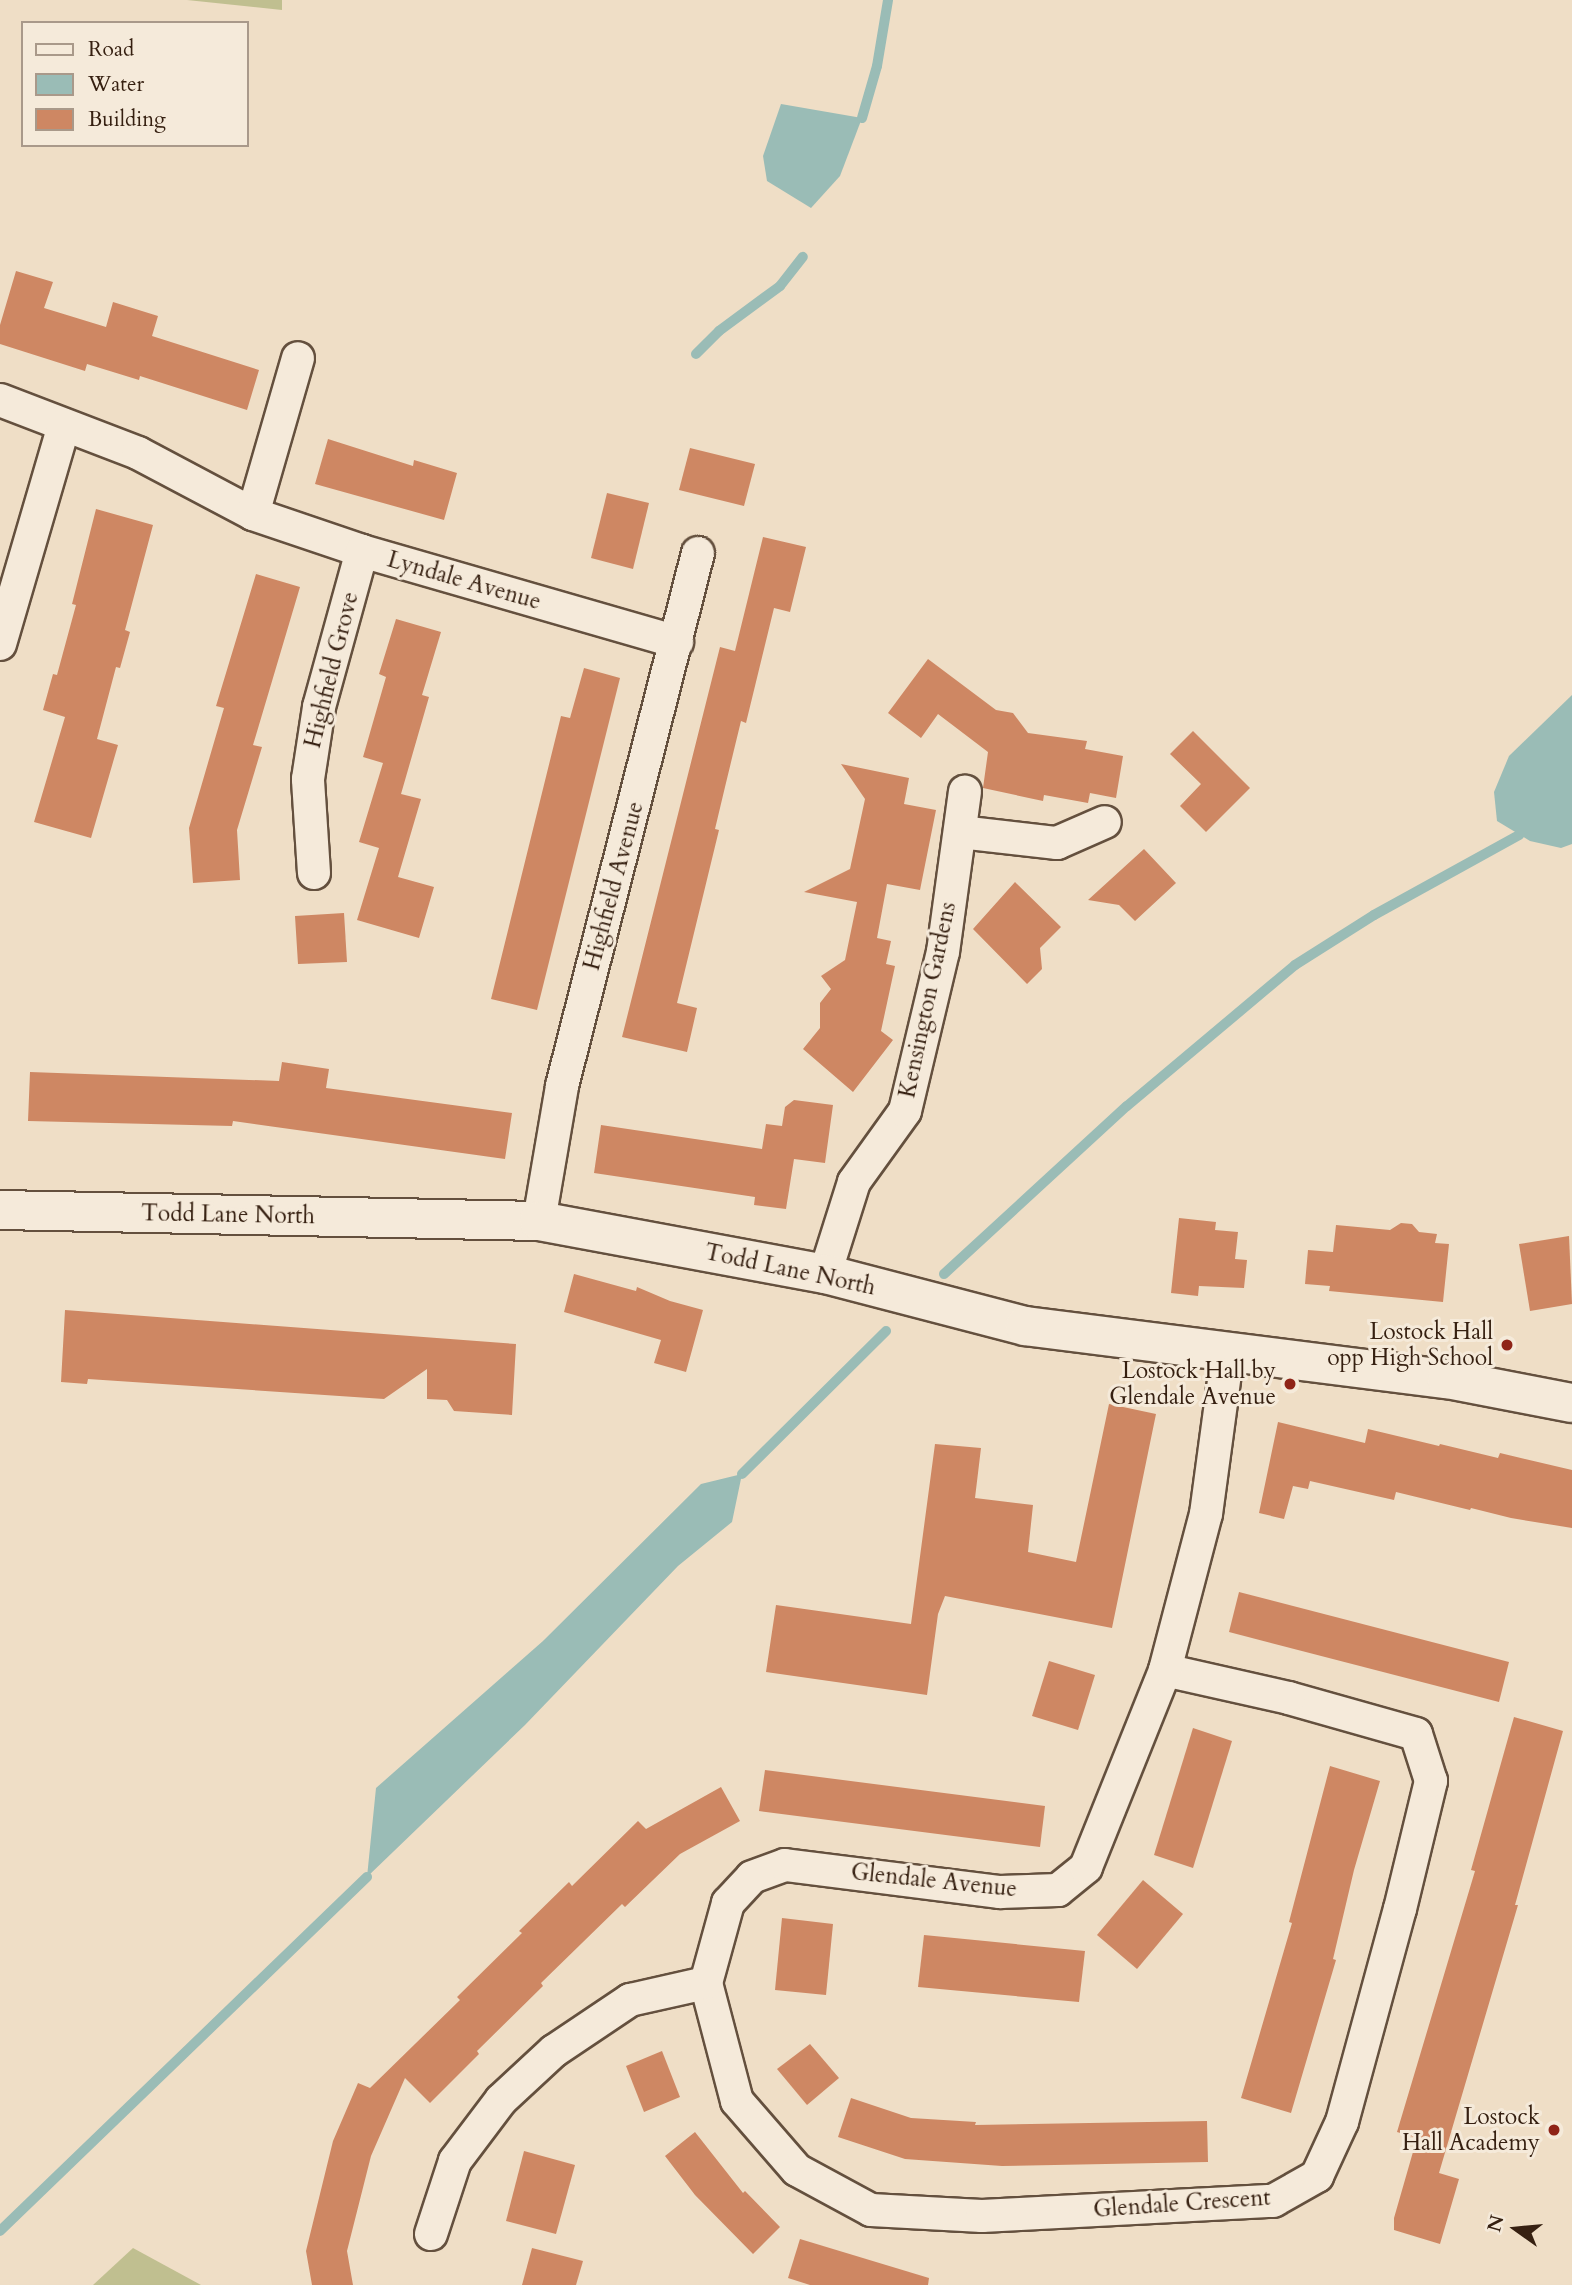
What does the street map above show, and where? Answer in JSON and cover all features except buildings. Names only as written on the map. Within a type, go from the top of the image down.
[{"type":"street","points":[[253,514],[299,358]]},
{"type":"street","name":"Lyndale Avenue","points":[[0,400],[138,453],[253,514],[362,551],[677,642]]},
{"type":"street","points":[[0,645],[64,425]]},
{"type":"street","name":"Highfield Grove","points":[[314,873],[309,767],[319,707],[362,551]]},
{"type":"street","name":"Highfield Avenue","points":[[539,1221],[562,1086],[698,552]]},
{"type":"street","name":"Kensington Gardens","points":[[825,1274],[855,1182],[905,1111],[943,952],[965,793]]},
{"type":"street","points":[[960,832],[1057,843],[1105,822]]},
{"type":"street","name":"Todd Lane North","points":[[0,1210],[539,1221],[825,1274],[1025,1326],[1447,1380],[1572,1403]]},
{"type":"street","name":"Glendale Avenue","points":[[706,1983],[728,1903],[752,1877],[785,1865],[1000,1892],[1058,1890],[1086,1867],[1165,1670],[1206,1514],[1228,1352]]},
{"type":"street","name":"Glendale Crescent","points":[[706,1983],[737,2101],[797,2170],[871,2210],[982,2216],[1273,2201],[1317,2176],[1342,2122],[1400,1909],[1431,1781],[1416,1734],[1289,1698],[1165,1670]]},
{"type":"street","points":[[431,2234],[456,2161],[501,2100],[554,2051],[630,2000],[706,1983]]},
{"type":"shaded area","points":[[187,0],[282,0],[282,10]]},
{"type":"shaded area","points":[[133,2248],[201,2285],[93,2285]]},
{"type":"water","points":[[781,104],[862,118],[840,176],[811,208],[767,181],[763,156]]},
{"type":"water","points":[[1572,695],[1572,844],[1561,848],[1530,841],[1497,821],[1494,792],[1509,756]]},
{"type":"water","points":[[742,1474],[732,1522],[678,1566],[525,1725],[367,1877],[376,1788],[543,1641],[701,1484]]},
{"type":"waterway","points":[[862,118],[877,66],[888,0]]},
{"type":"waterway","points":[[696,354],[719,331],[780,286],[803,257]]},
{"type":"waterway","points":[[944,1274],[1127,1106],[1295,965],[1374,915],[1519,835]]},
{"type":"waterway","points":[[742,1474],[886,1331]]},
{"type":"waterway","points":[[0,2231],[367,1877]]},
{"type":"place","name":"Lostock Hall opp High School","points":[[1507,1345]]},
{"type":"place","name":"Lostock Hall by Glendale Avenue","points":[[1290,1384]]},
{"type":"place","name":"Lostock Hall Academy","points":[[1554,2130]]}]
